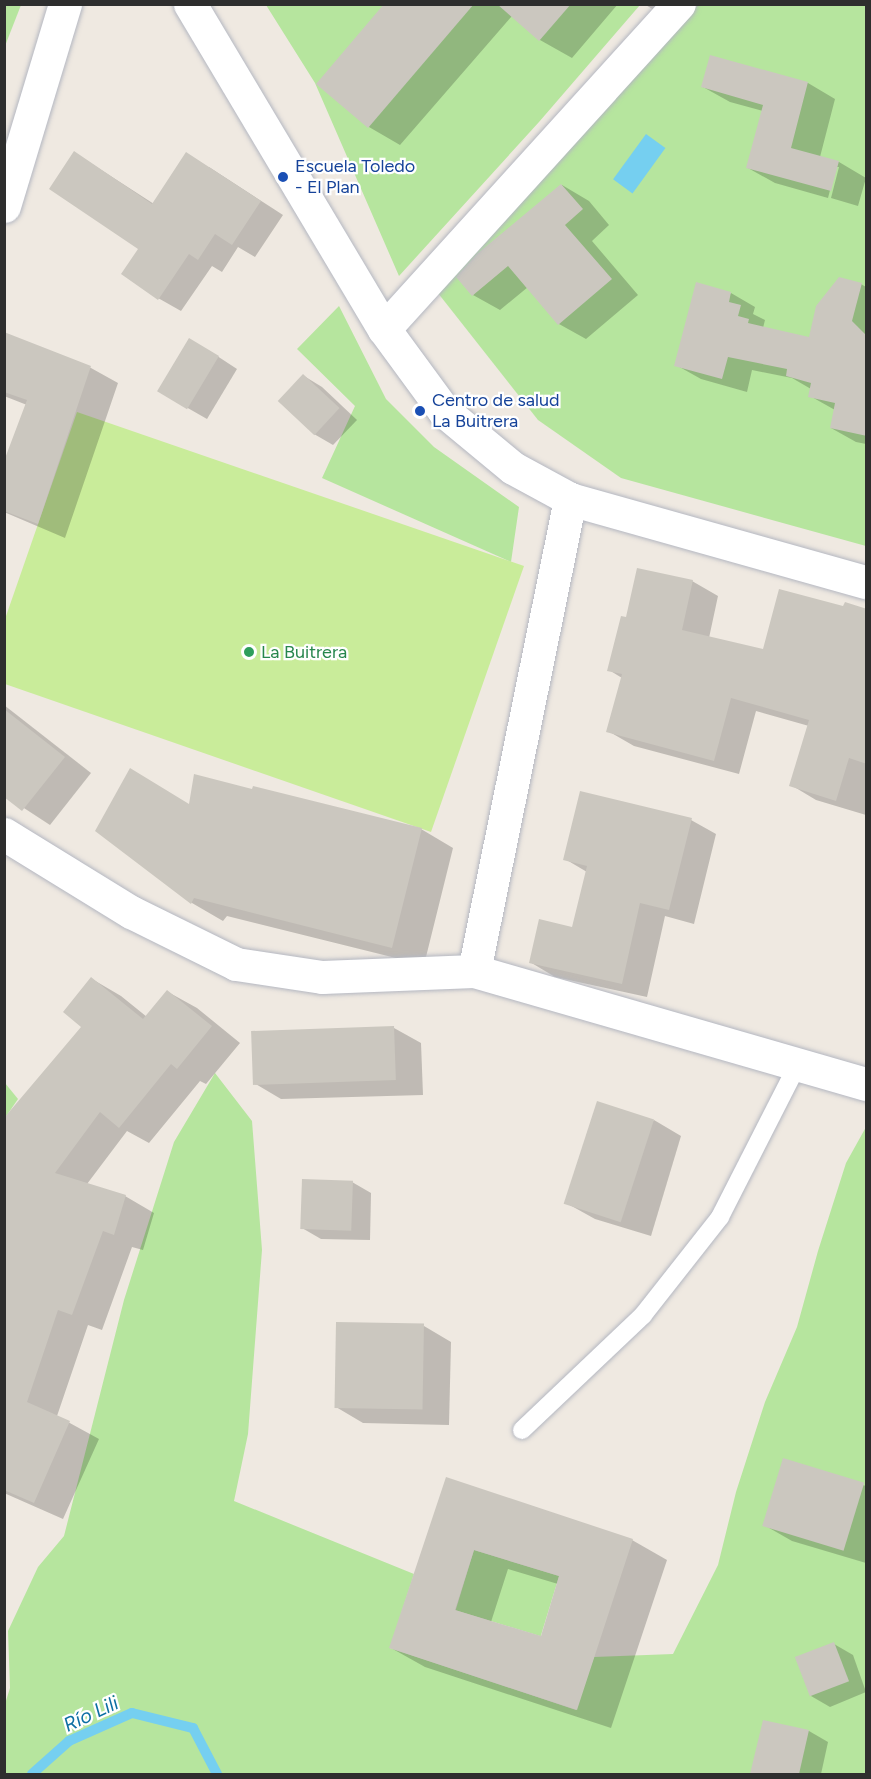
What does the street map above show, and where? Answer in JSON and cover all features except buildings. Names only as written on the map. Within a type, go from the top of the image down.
[{"type":"street","points":[[4,206],[65,4]]},
{"type":"street","points":[[190,4],[384,329],[444,411],[513,468],[570,499],[867,582]]},
{"type":"street","points":[[384,329],[679,4]]},
{"type":"street","points":[[474,972],[570,499]]},
{"type":"street","points":[[4,834],[131,912],[236,964],[322,976],[474,972],[867,1084]]},
{"type":"lane","points":[[522,1430],[643,1315],[720,1217],[798,1064]]},
{"type":"green space","points":[[4,5],[21,5],[5,46]]},
{"type":"green space","points":[[266,5],[640,5],[539,122],[399,276],[315,83]]},
{"type":"green space","points":[[698,5],[866,5],[866,546],[621,478],[538,420],[434,288]]},
{"type":"green space","points":[[339,306],[386,399],[434,447],[519,507],[511,562],[322,478],[355,406],[297,349]]},
{"type":"green space","name":"La Buitrera","points":[[77,412],[524,566],[431,832],[5,684],[5,619]]},
{"type":"green space","points":[[215,1073],[252,1121],[262,1250],[248,1434],[234,1501],[414,1574],[390,1648],[576,1710],[594,1657],[673,1654],[718,1565],[736,1492],[765,1402],[797,1327],[846,1163],[866,1127],[866,1774],[5,1774],[5,1704],[10,1688],[8,1631],[38,1567],[64,1536],[124,1300],[174,1142]]},
{"type":"green space","points":[[5,1083],[18,1099],[5,1118]]},
{"type":"green space","points":[[474,1550],[559,1576],[541,1636],[456,1610]]},
{"type":"water","points":[[646,134],[665,148],[633,193],[613,179]]},
{"type":"waterway","name":"Río Lili","points":[[32,1774],[69,1741],[132,1713],[193,1728],[217,1774]]},
{"type":"place","name":"Escuela Toledo - El Plan","points":[[283,177]]},
{"type":"place","name":"Centro de salud La Buitrera","points":[[420,411]]},
{"type":"place","name":"La Buitrera","points":[[249,652]]}]
